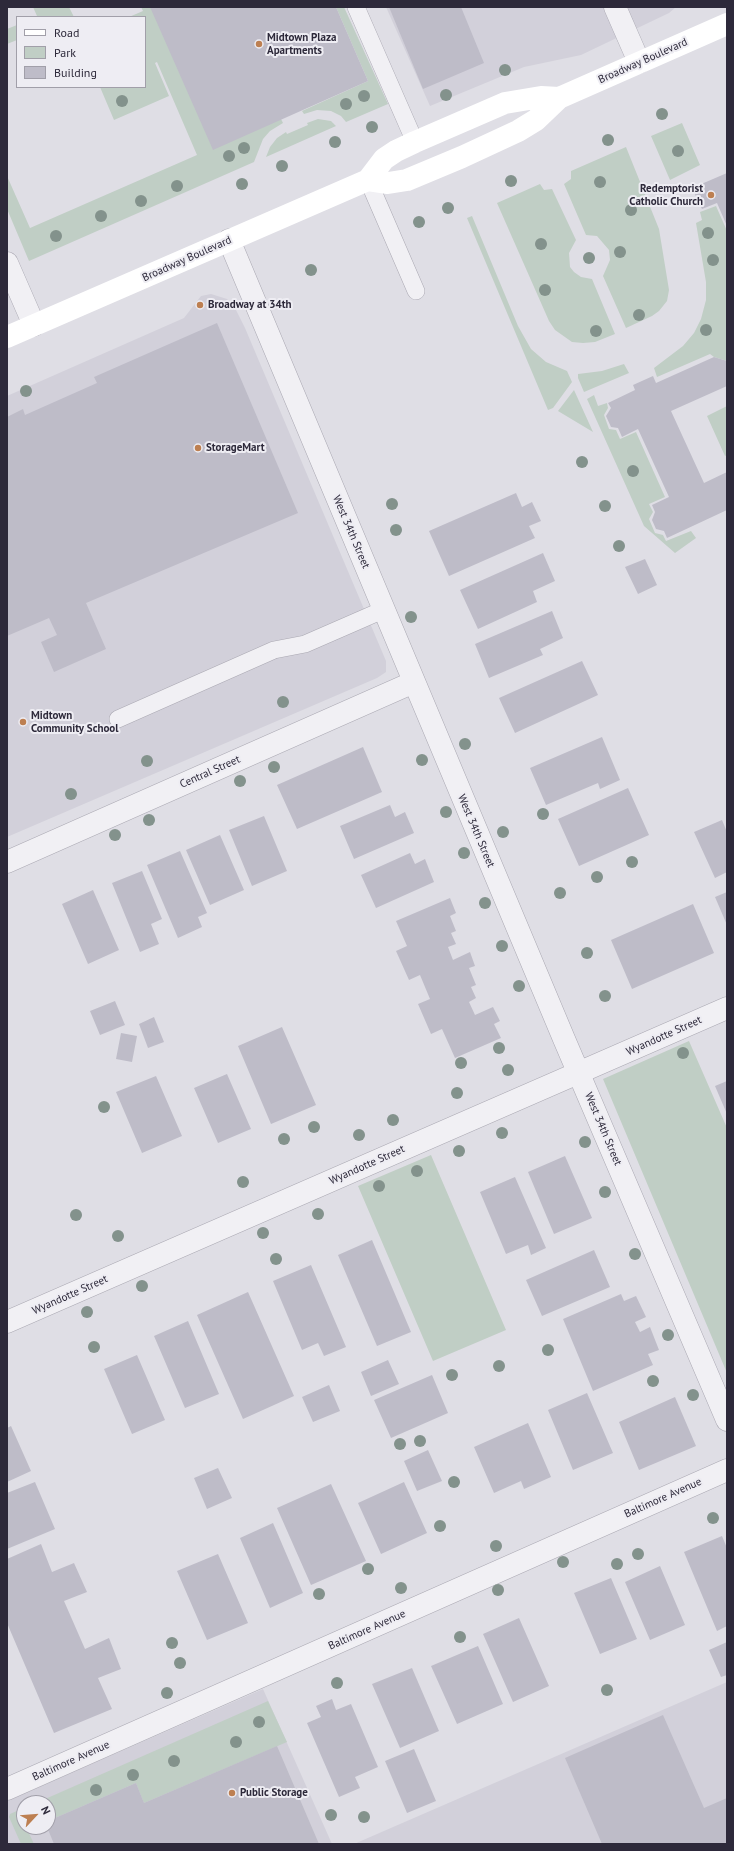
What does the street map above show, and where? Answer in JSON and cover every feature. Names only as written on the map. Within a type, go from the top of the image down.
[{"type":"main road","name":"Broadway Boulevard","points":[[368,180],[388,183],[407,180],[462,157],[536,120],[559,98],[727,24]]},
{"type":"main road","name":"Broadway Boulevard","points":[[7,337],[368,180],[384,160],[396,151],[505,103],[541,97],[559,98]]},
{"type":"street","points":[[615,7],[639,62]]},
{"type":"street","name":"West 34th Street","points":[[229,240],[383,610],[727,1420]]},
{"type":"street","points":[[7,263],[34,325]]},
{"type":"street","name":"Central Street","points":[[7,862],[414,682]]},
{"type":"street","name":"Wyandotte Street","points":[[7,1322],[727,1008]]},
{"type":"street","name":"Baltimore Avenue","points":[[7,1789],[727,1470]]},
{"type":"lane","points":[[356,7],[415,142]]},
{"type":"lane","points":[[368,180],[416,291]]},
{"type":"lane","points":[[118,719],[274,650],[312,641],[383,610]]},
{"type":"shaded area","points":[[386,7],[676,7],[669,13],[581,55],[524,67],[430,106]]},
{"type":"shaded area","points":[[211,294],[227,299],[234,306],[245,328],[386,661],[386,672],[377,678],[7,837],[7,396],[184,318],[201,296]]},
{"type":"shaded area","points":[[727,1682],[727,1844],[354,1844]]},
{"type":"shaded area","points":[[263,1689],[332,1844],[7,1844],[7,1801],[16,1797],[16,1835],[56,1835],[56,1795],[21,1795]]},
{"type":"green space","points":[[33,7],[69,7],[74,16],[37,16]]},
{"type":"green space","points":[[141,7],[150,7],[281,119],[283,123],[270,131],[263,139],[254,162],[29,261],[7,209],[7,176],[30,228],[197,155],[157,62],[155,63],[169,96],[114,120],[100,88],[146,88],[146,16],[131,16],[143,11]]},
{"type":"green space","points":[[336,7],[344,7],[388,104],[346,122],[341,116],[331,111],[317,110],[304,114],[302,111],[368,81]]},
{"type":"green space","points":[[16,25],[16,40],[7,44],[7,29]]},
{"type":"green space","points":[[318,119],[331,121],[336,126],[266,157],[270,147],[277,138],[286,132],[287,134]]},
{"type":"green space","points":[[682,123],[700,165],[670,180],[651,136]]},
{"type":"green space","points":[[626,147],[659,229],[669,290],[667,301],[659,311],[652,316],[626,328],[603,276],[610,260],[609,250],[597,236],[586,235],[564,184],[571,179],[571,171]]},
{"type":"green space","points":[[540,184],[544,190],[552,189],[576,240],[569,253],[570,267],[581,277],[592,279],[615,334],[595,342],[572,342],[555,330],[549,321],[497,203]]},
{"type":"green space","points":[[716,206],[727,231],[727,361],[714,357],[710,354],[657,377],[654,368],[683,346],[694,333],[701,319],[706,300],[706,282],[696,223],[702,220],[700,212]]},
{"type":"green space","points":[[472,216],[518,326],[531,349],[546,362],[567,371],[572,382],[553,408],[548,410],[467,218]]},
{"type":"green space","points":[[624,364],[629,373],[584,392],[578,378],[578,374],[602,371]]},
{"type":"green space","points":[[574,390],[593,432],[558,411]]},
{"type":"green space","points":[[594,395],[598,406],[607,403],[608,408],[604,415],[609,429],[616,430],[620,439],[636,432],[665,497],[649,504],[653,512],[649,519],[655,533],[663,535],[666,541],[691,531],[696,538],[675,553],[644,526],[587,399]]},
{"type":"green space","points":[[727,406],[727,455],[725,456],[707,416]]},
{"type":"green space","points":[[689,1041],[727,1128],[727,1373],[603,1079]]},
{"type":"green space","points":[[431,1155],[506,1330],[433,1361],[358,1186]]},
{"type":"green space","points":[[268,1701],[287,1742],[144,1803],[136,1783],[56,1818],[56,1795],[54,1795]]},
{"type":"green space","points":[[16,1811],[16,1833],[9,1817],[10,1814]]},
{"type":"green space","points":[[17,1835],[30,1835],[34,1844],[21,1844]]},
{"type":"building","name":"Midtown Plaza Apartments","points":[[150,7],[336,7],[368,81],[213,150]]},
{"type":"building","points":[[389,7],[461,7],[484,63],[423,89]]},
{"type":"building","name":"Redemptorist Catholic Church","points":[[727,173],[727,226],[717,203],[702,209],[692,188]]},
{"type":"building","points":[[217,323],[298,513],[86,603],[106,649],[54,672],[41,642],[57,635],[49,618],[7,636],[7,417],[23,409],[25,415],[97,383],[94,377]]},
{"type":"building","points":[[714,357],[727,361],[727,386],[671,411],[704,483],[727,472],[727,510],[667,538],[664,531],[656,529],[652,520],[655,512],[652,505],[669,497],[638,429],[622,437],[618,428],[611,427],[606,416],[611,408],[608,403],[635,390],[633,385],[653,376],[656,383]]},
{"type":"building","points":[[516,493],[522,507],[532,502],[541,521],[529,526],[535,538],[449,576],[429,531]]},
{"type":"building","points":[[543,553],[555,581],[533,591],[537,602],[478,629],[460,590]]},
{"type":"building","points":[[645,559],[657,585],[638,594],[625,567]]},
{"type":"building","points":[[552,611],[563,638],[540,649],[543,655],[489,678],[475,644]]},
{"type":"building","points":[[582,661],[598,695],[515,733],[499,698]]},
{"type":"building","points":[[602,737],[620,780],[600,789],[598,783],[546,805],[530,768]]},
{"type":"building","points":[[363,747],[382,792],[297,829],[277,785]]},
{"type":"building","points":[[628,788],[649,835],[579,866],[558,819]]},
{"type":"building","points":[[390,805],[395,817],[405,812],[414,833],[354,859],[340,826]]},
{"type":"building","points":[[264,816],[287,871],[252,886],[229,830]]},
{"type":"building","points":[[722,820],[727,832],[727,872],[715,878],[694,832]]},
{"type":"building","points":[[220,835],[244,890],[210,905],[186,850]]},
{"type":"building","points":[[180,851],[207,913],[198,917],[202,927],[178,938],[147,865]]},
{"type":"building","points":[[410,853],[415,864],[425,859],[434,882],[376,908],[361,875]]},
{"type":"building","points":[[142,871],[162,919],[151,924],[159,944],[140,952],[112,883]]},
{"type":"building","points":[[93,890],[119,950],[88,964],[62,904]]},
{"type":"building","points":[[727,892],[727,925],[715,897]]},
{"type":"building","points":[[450,898],[456,913],[450,916],[456,931],[451,933],[456,944],[448,947],[453,960],[470,952],[475,966],[469,968],[476,985],[471,987],[476,998],[469,1002],[475,1015],[493,1007],[500,1021],[494,1024],[501,1038],[455,1058],[442,1029],[431,1034],[418,1004],[430,999],[420,975],[409,980],[396,951],[407,946],[396,921]]},
{"type":"building","points":[[693,904],[714,953],[632,989],[611,940]]},
{"type":"building","points":[[115,1001],[125,1025],[100,1035],[90,1011]]},
{"type":"building","points":[[154,1017],[164,1042],[148,1048],[139,1024]]},
{"type":"building","points":[[282,1027],[316,1105],[271,1124],[238,1046]]},
{"type":"building","points":[[121,1033],[137,1036],[132,1062],[116,1059]]},
{"type":"building","points":[[227,1074],[251,1129],[218,1143],[194,1088]]},
{"type":"building","points":[[156,1076],[182,1136],[142,1153],[116,1092]]},
{"type":"building","points":[[727,1081],[727,1114],[715,1086]]},
{"type":"building","points":[[565,1156],[592,1218],[554,1234],[528,1172]]},
{"type":"building","points":[[515,1177],[546,1248],[531,1255],[528,1245],[506,1254],[480,1192]]},
{"type":"building","points":[[372,1240],[411,1332],[377,1346],[338,1255]]},
{"type":"building","points":[[594,1250],[610,1287],[542,1316],[526,1280]]},
{"type":"building","points":[[311,1265],[346,1347],[324,1356],[318,1343],[302,1350],[273,1281]]},
{"type":"building","points":[[248,1292],[294,1396],[243,1419],[197,1315]]},
{"type":"building","points":[[621,1294],[624,1301],[636,1296],[646,1317],[635,1322],[640,1332],[650,1327],[659,1350],[648,1354],[653,1365],[593,1391],[563,1319]]},
{"type":"building","points":[[188,1321],[219,1394],[185,1408],[154,1336]]},
{"type":"building","points":[[137,1355],[165,1420],[132,1434],[104,1369]]},
{"type":"building","points":[[388,1360],[399,1384],[371,1396],[361,1372]]},
{"type":"building","points":[[432,1375],[448,1413],[391,1438],[374,1400]]},
{"type":"building","points":[[329,1385],[340,1411],[313,1422],[302,1397]]},
{"type":"building","points":[[587,1393],[613,1453],[573,1470],[548,1410]]},
{"type":"building","points":[[675,1397],[696,1446],[639,1470],[619,1422]]},
{"type":"building","points":[[528,1423],[551,1477],[524,1489],[521,1481],[494,1493],[474,1447]]},
{"type":"building","points":[[11,1426],[31,1471],[7,1482],[7,1428]]},
{"type":"building","points":[[428,1450],[442,1481],[417,1491],[404,1461]]},
{"type":"building","points":[[218,1468],[232,1498],[207,1509],[194,1478]]},
{"type":"building","points":[[35,1482],[55,1529],[7,1549],[7,1493]]},
{"type":"building","points":[[404,1482],[427,1533],[381,1554],[358,1503]]},
{"type":"building","points":[[331,1484],[366,1561],[311,1585],[277,1508]]},
{"type":"building","points":[[273,1523],[303,1593],[270,1608],[240,1538]]},
{"type":"building","points":[[722,1536],[727,1548],[727,1626],[717,1631],[684,1552]]},
{"type":"building","points":[[41,1544],[52,1572],[74,1563],[87,1592],[64,1601],[85,1649],[109,1638],[121,1669],[98,1678],[112,1709],[54,1733],[7,1623],[7,1559]]},
{"type":"building","points":[[218,1554],[248,1623],[207,1640],[177,1571]]},
{"type":"building","points":[[660,1566],[685,1625],[650,1640],[625,1582]]},
{"type":"building","points":[[611,1578],[637,1639],[600,1654],[574,1593]]},
{"type":"building","points":[[519,1618],[549,1686],[513,1702],[483,1634]]},
{"type":"building","points":[[727,1642],[727,1675],[721,1677],[709,1650]]},
{"type":"building","points":[[478,1646],[503,1704],[457,1724],[431,1666]]},
{"type":"building","points":[[412,1668],[439,1731],[400,1748],[372,1684]]},
{"type":"building","points":[[332,1699],[336,1710],[351,1704],[378,1767],[355,1777],[360,1788],[339,1797],[307,1723],[321,1717],[316,1706]]},
{"type":"building","points":[[663,1715],[704,1808],[727,1798],[727,1844],[602,1844],[565,1758]]},
{"type":"building","name":"Public Storage","points":[[277,1746],[319,1844],[54,1844],[50,1835],[56,1835],[56,1818],[136,1783],[144,1803]]},
{"type":"building","points":[[414,1749],[436,1801],[407,1813],[385,1761]]},
{"type":"place","name":"Midtown Plaza Apartments","points":[[259,44]]},
{"type":"place","name":"Redemptorist Catholic Church","points":[[711,195]]},
{"type":"place","name":"Broadway at 34th","points":[[200,305]]},
{"type":"place","name":"StorageMart","points":[[198,448]]},
{"type":"place","name":"Midtown Community School","points":[[23,722]]},
{"type":"place","name":"Public Storage","points":[[232,1793]]}]
